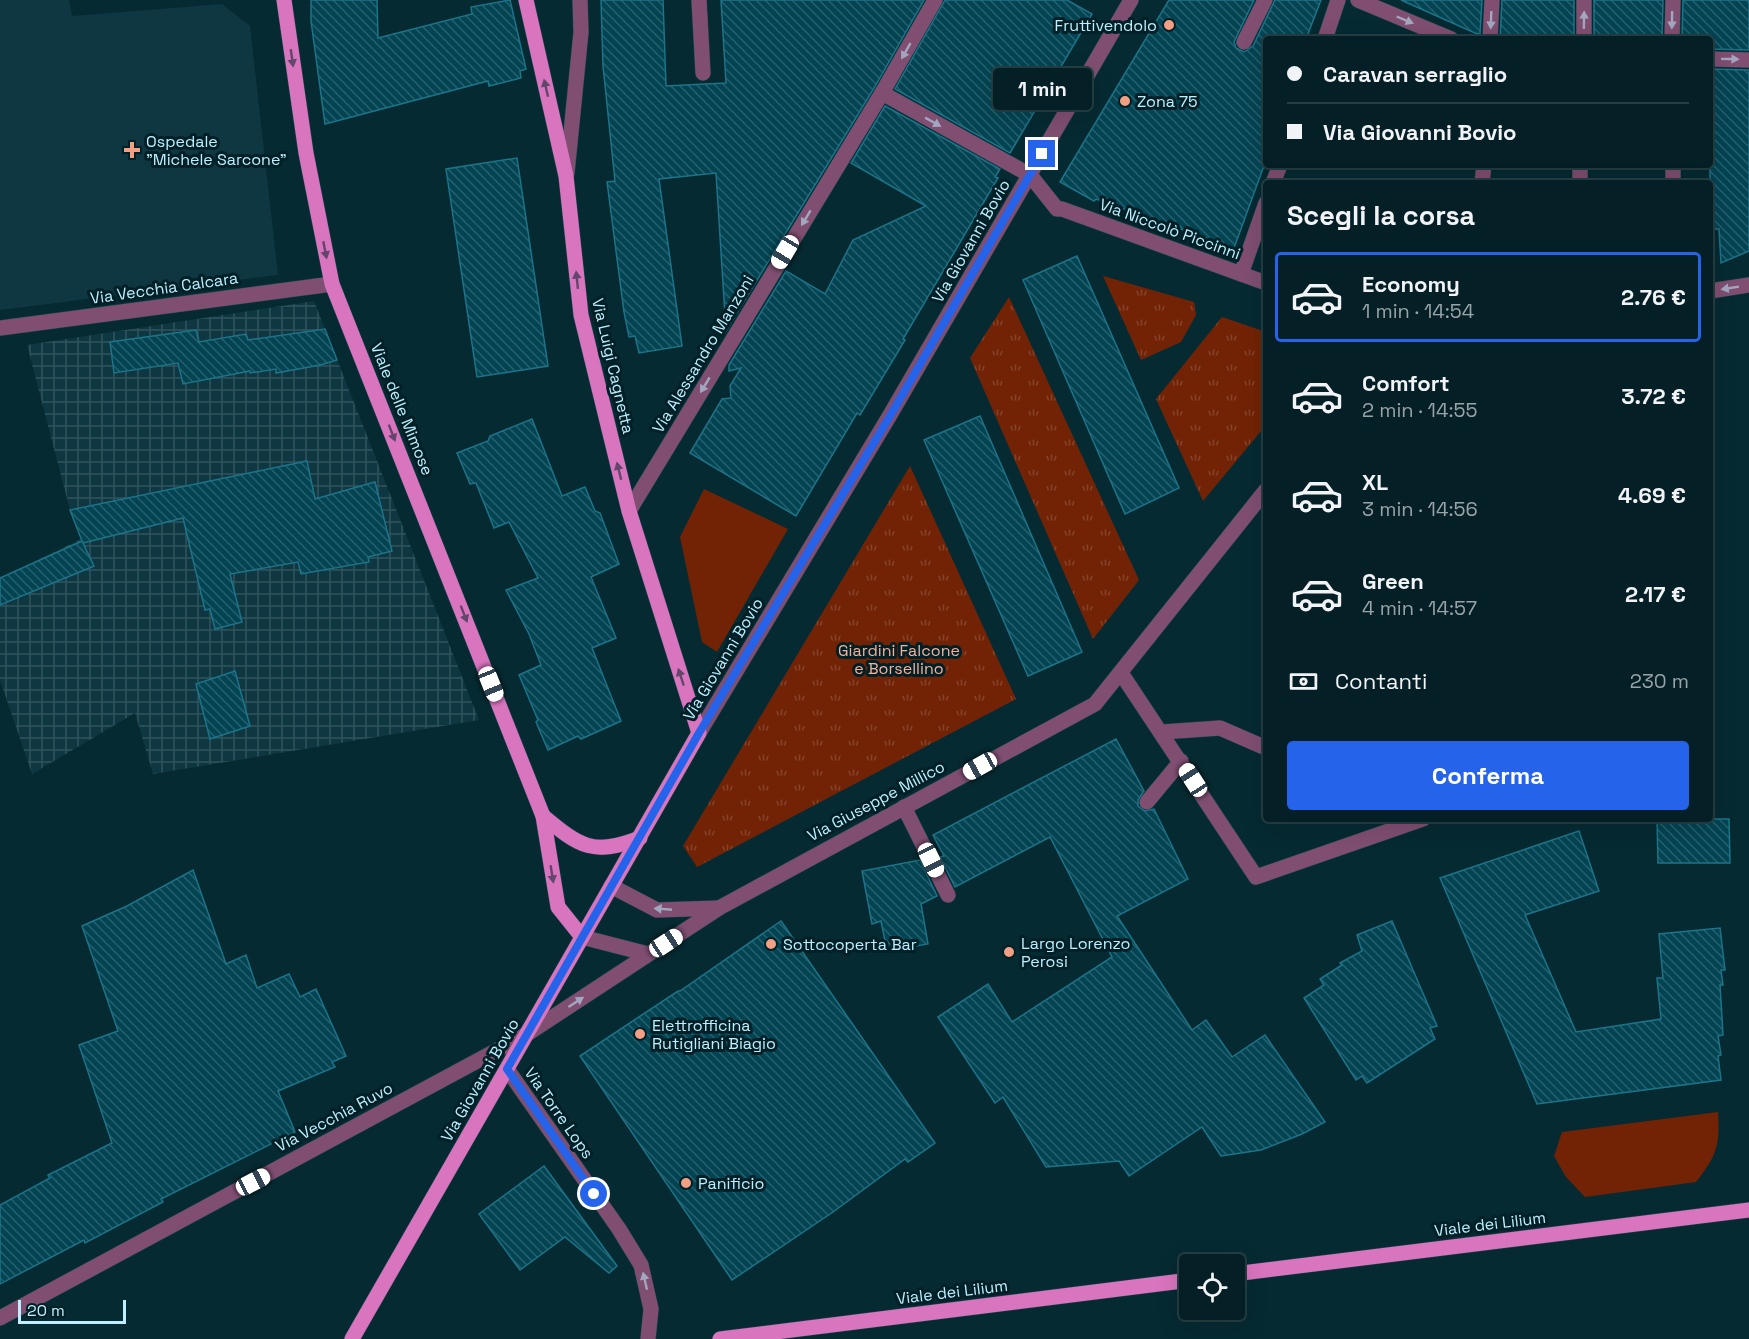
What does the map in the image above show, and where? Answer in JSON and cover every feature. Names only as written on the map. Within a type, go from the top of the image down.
[{"type":"main road","name":"Viale delle Mimose","points":[[284,0],[306,153],[332,284],[543,816],[558,907],[582,937]]},
{"type":"main road","name":"Via Luigi Cagnetta","points":[[526,0],[566,176],[581,315],[629,511],[699,733]]},
{"type":"main road","name":"Via Giovanni Bovio","points":[[352,1339],[699,733]]},
{"type":"main road","name":"Viale delle Mimose","points":[[543,816],[566,836],[584,845],[602,849],[640,838]]},
{"type":"main road","name":"Viale dei Lilium","points":[[1245,1273],[1749,1210]]},
{"type":"main road","name":"Viale dei Lilium","points":[[720,1339],[1179,1281]]},
{"type":"street","points":[[566,176],[581,32],[580,0]]},
{"type":"street","points":[[699,0],[703,73]]},
{"type":"street","name":"Via Alessandro Manzoni","points":[[629,511],[936,0]]},
{"type":"street","points":[[1244,42],[1265,0]]},
{"type":"street","points":[[1326,36],[1338,0]]},
{"type":"street","points":[[1358,0],[1444,36]]},
{"type":"street","points":[[1490,36],[1491,0]]},
{"type":"street","points":[[1584,0],[1584,36]]},
{"type":"street","points":[[1672,0],[1672,36]]},
{"type":"street","name":"Via Giovanni Bovio","points":[[699,733],[1030,176],[1124,2]]},
{"type":"street","points":[[1713,59],[1749,60]]},
{"type":"street","points":[[882,93],[1030,176]]},
{"type":"street","name":"Via Niccolò Piccinni","points":[[1030,176],[1057,209],[1263,282]]},
{"type":"street","points":[[1241,273],[1263,211]]},
{"type":"street","name":"Via Vecchia Calcara","points":[[0,328],[332,284]]},
{"type":"street","points":[[1713,291],[1749,285]]},
{"type":"street","name":"Via Giuseppe Millico","points":[[527,1034],[719,908],[1095,704],[1263,494]]},
{"type":"street","points":[[1121,673],[1256,877],[1414,822]]},
{"type":"street","points":[[1162,732],[1220,728],[1263,747]]},
{"type":"street","points":[[1147,802],[1181,761]]},
{"type":"street","points":[[904,807],[948,895]]},
{"type":"street","name":"Via Giuseppe Millico","points":[[611,886],[657,910],[719,908]]},
{"type":"street","points":[[582,937],[648,954]]},
{"type":"street","name":"Via Vecchia Ruvo","points":[[0,1318],[527,1034]]},
{"type":"street","name":"Via Torre Lops","points":[[507,1069],[641,1265],[651,1309],[648,1339]]},
{"type":"shaded area","name":"Ospedale \"Michele Sarcone\"","points":[[0,0],[69,0],[72,16],[222,4],[250,26],[278,275],[0,310]]},
{"type":"shaded area","points":[[314,301],[479,720],[153,774],[135,713],[32,774],[0,680],[0,578],[81,539],[70,510],[27,345]]},
{"type":"green space","points":[[1103,276],[1194,302],[1196,315],[1181,342],[1141,360]]},
{"type":"green space","points":[[1009,297],[1139,580],[1093,639],[970,358]]},
{"type":"green space","points":[[1222,317],[1263,331],[1263,429],[1203,501],[1156,399]]},
{"type":"green space","name":"Giardini Falcone e Borsellino","points":[[910,466],[1016,699],[697,867],[683,846]]},
{"type":"green space","points":[[704,489],[788,529],[717,652],[702,642],[680,537]]},
{"type":"green space","points":[[1718,1112],[1716,1149],[1696,1182],[1585,1197],[1566,1177],[1554,1156],[1562,1132]]},
{"type":"building","points":[[311,0],[377,0],[378,38],[472,14],[471,7],[510,0],[526,69],[520,71],[521,78],[489,86],[488,81],[325,124],[311,21]]},
{"type":"building","points":[[601,0],[663,0],[666,86],[726,83],[721,0],[924,0],[874,88],[726,331],[716,173],[659,179],[682,346],[639,353],[635,336],[629,337],[607,182],[615,181],[603,66]]},
{"type":"building","points":[[945,0],[1067,0],[1092,14],[1010,153],[895,89]]},
{"type":"building","points":[[1169,0],[1254,0],[1234,42],[1236,48],[1244,52],[1253,46],[1275,0],[1321,0],[1307,36],[1263,36],[1263,168],[1234,248],[1096,199],[1094,201],[1060,182]]},
{"type":"building","points":[[1401,0],[1482,0],[1480,34],[1475,33]]},
{"type":"building","points":[[1502,0],[1574,0],[1574,36],[1500,36]]},
{"type":"building","points":[[1594,0],[1663,0],[1662,36],[1594,36]]},
{"type":"building","points":[[1683,0],[1749,0],[1749,50],[1713,49],[1713,36],[1682,36]]},
{"type":"building","points":[[1713,69],[1749,70],[1749,251],[1721,263],[1719,229],[1713,229],[1713,180],[1710,180],[1710,168],[1713,168]]},
{"type":"building","points":[[885,106],[1000,169],[995,177],[998,178],[903,339],[905,340],[860,415],[857,413],[796,516],[690,453],[722,399],[731,398],[730,386],[741,368],[729,371],[729,365],[786,271],[825,294],[853,240],[926,206],[851,163]]},
{"type":"building","points":[[517,158],[548,366],[477,377],[446,169]]},
{"type":"building","points":[[1077,256],[1179,488],[1125,514],[1023,280]]},
{"type":"building","points":[[325,329],[337,360],[320,365],[276,373],[276,369],[250,373],[250,371],[183,384],[178,363],[114,373],[110,342],[196,330],[199,342],[246,334],[248,340]]},
{"type":"building","points":[[980,416],[1082,652],[1028,676],[924,440]]},
{"type":"building","points":[[532,419],[562,496],[585,487],[595,511],[600,513],[619,564],[591,577],[616,638],[592,648],[621,721],[581,739],[578,736],[548,750],[519,675],[541,665],[529,634],[506,590],[538,578],[509,522],[494,528],[476,483],[470,484],[457,453],[488,441],[490,436]]},
{"type":"building","points":[[307,461],[315,499],[375,482],[392,551],[368,557],[369,562],[301,574],[298,562],[230,574],[242,622],[215,629],[210,609],[205,610],[183,518],[83,543],[94,566],[0,605],[0,578],[82,541],[70,510]]},
{"type":"building","points":[[235,671],[250,726],[210,739],[196,684]]},
{"type":"building","points":[[1116,739],[1144,791],[1138,800],[1138,806],[1145,811],[1154,809],[1188,879],[1117,916],[1192,1030],[1206,1020],[1232,1057],[1265,1035],[1325,1122],[1261,1150],[1221,1156],[1202,1127],[1129,1176],[1119,1161],[1046,1167],[1003,1097],[995,1103],[938,1017],[988,984],[1012,1022],[1112,957],[1050,837],[955,887],[940,857],[944,856],[933,835]]},
{"type":"building","points":[[1713,819],[1729,819],[1730,863],[1658,863],[1657,822],[1713,822]]},
{"type":"building","points":[[1579,831],[1599,891],[1525,915],[1576,1032],[1661,1019],[1657,978],[1663,978],[1659,934],[1720,928],[1725,970],[1721,970],[1723,985],[1720,985],[1723,1035],[1718,1036],[1721,1080],[1537,1104],[1440,878]]},
{"type":"building","points":[[920,860],[937,896],[921,904],[928,944],[887,951],[881,921],[872,924],[862,871]]},
{"type":"building","points":[[193,870],[226,964],[246,955],[257,988],[289,974],[300,997],[316,989],[346,1056],[332,1062],[335,1067],[278,1091],[295,1132],[161,1199],[163,1202],[85,1243],[84,1240],[0,1284],[0,1205],[50,1178],[48,1175],[112,1143],[79,1045],[118,1031],[82,926],[127,906]]},
{"type":"building","points":[[781,921],[935,1143],[908,1162],[905,1159],[833,1212],[732,1280],[580,1056]]},
{"type":"building","points":[[1392,921],[1437,1026],[1430,1028],[1435,1039],[1367,1083],[1362,1076],[1356,1080],[1304,998],[1324,985],[1320,979],[1342,965],[1340,963],[1362,951],[1357,935]]},
{"type":"building","points":[[544,1166],[617,1266],[609,1273],[565,1237],[520,1270],[479,1214]]},
{"type":"place","name":"Fruttivendolo","points":[[1169,25]]},
{"type":"place","name":"Zona 75","points":[[1125,101]]},
{"type":"place","name":"Ospedale \"Michele Sarcone\"","points":[[132,150]]},
{"type":"place","name":"Sottocoperta Bar","points":[[771,944]]},
{"type":"place","name":"Largo Lorenzo Perosi","points":[[1009,952]]},
{"type":"place","name":"Elettrofficina Rutigliani Biagio","points":[[640,1034]]},
{"type":"place","name":"Panificio","points":[[686,1183]]},
{"type":"route","points":[[594,1194],[507,1069],[699,733],[890,416],[1042,154]]}]
